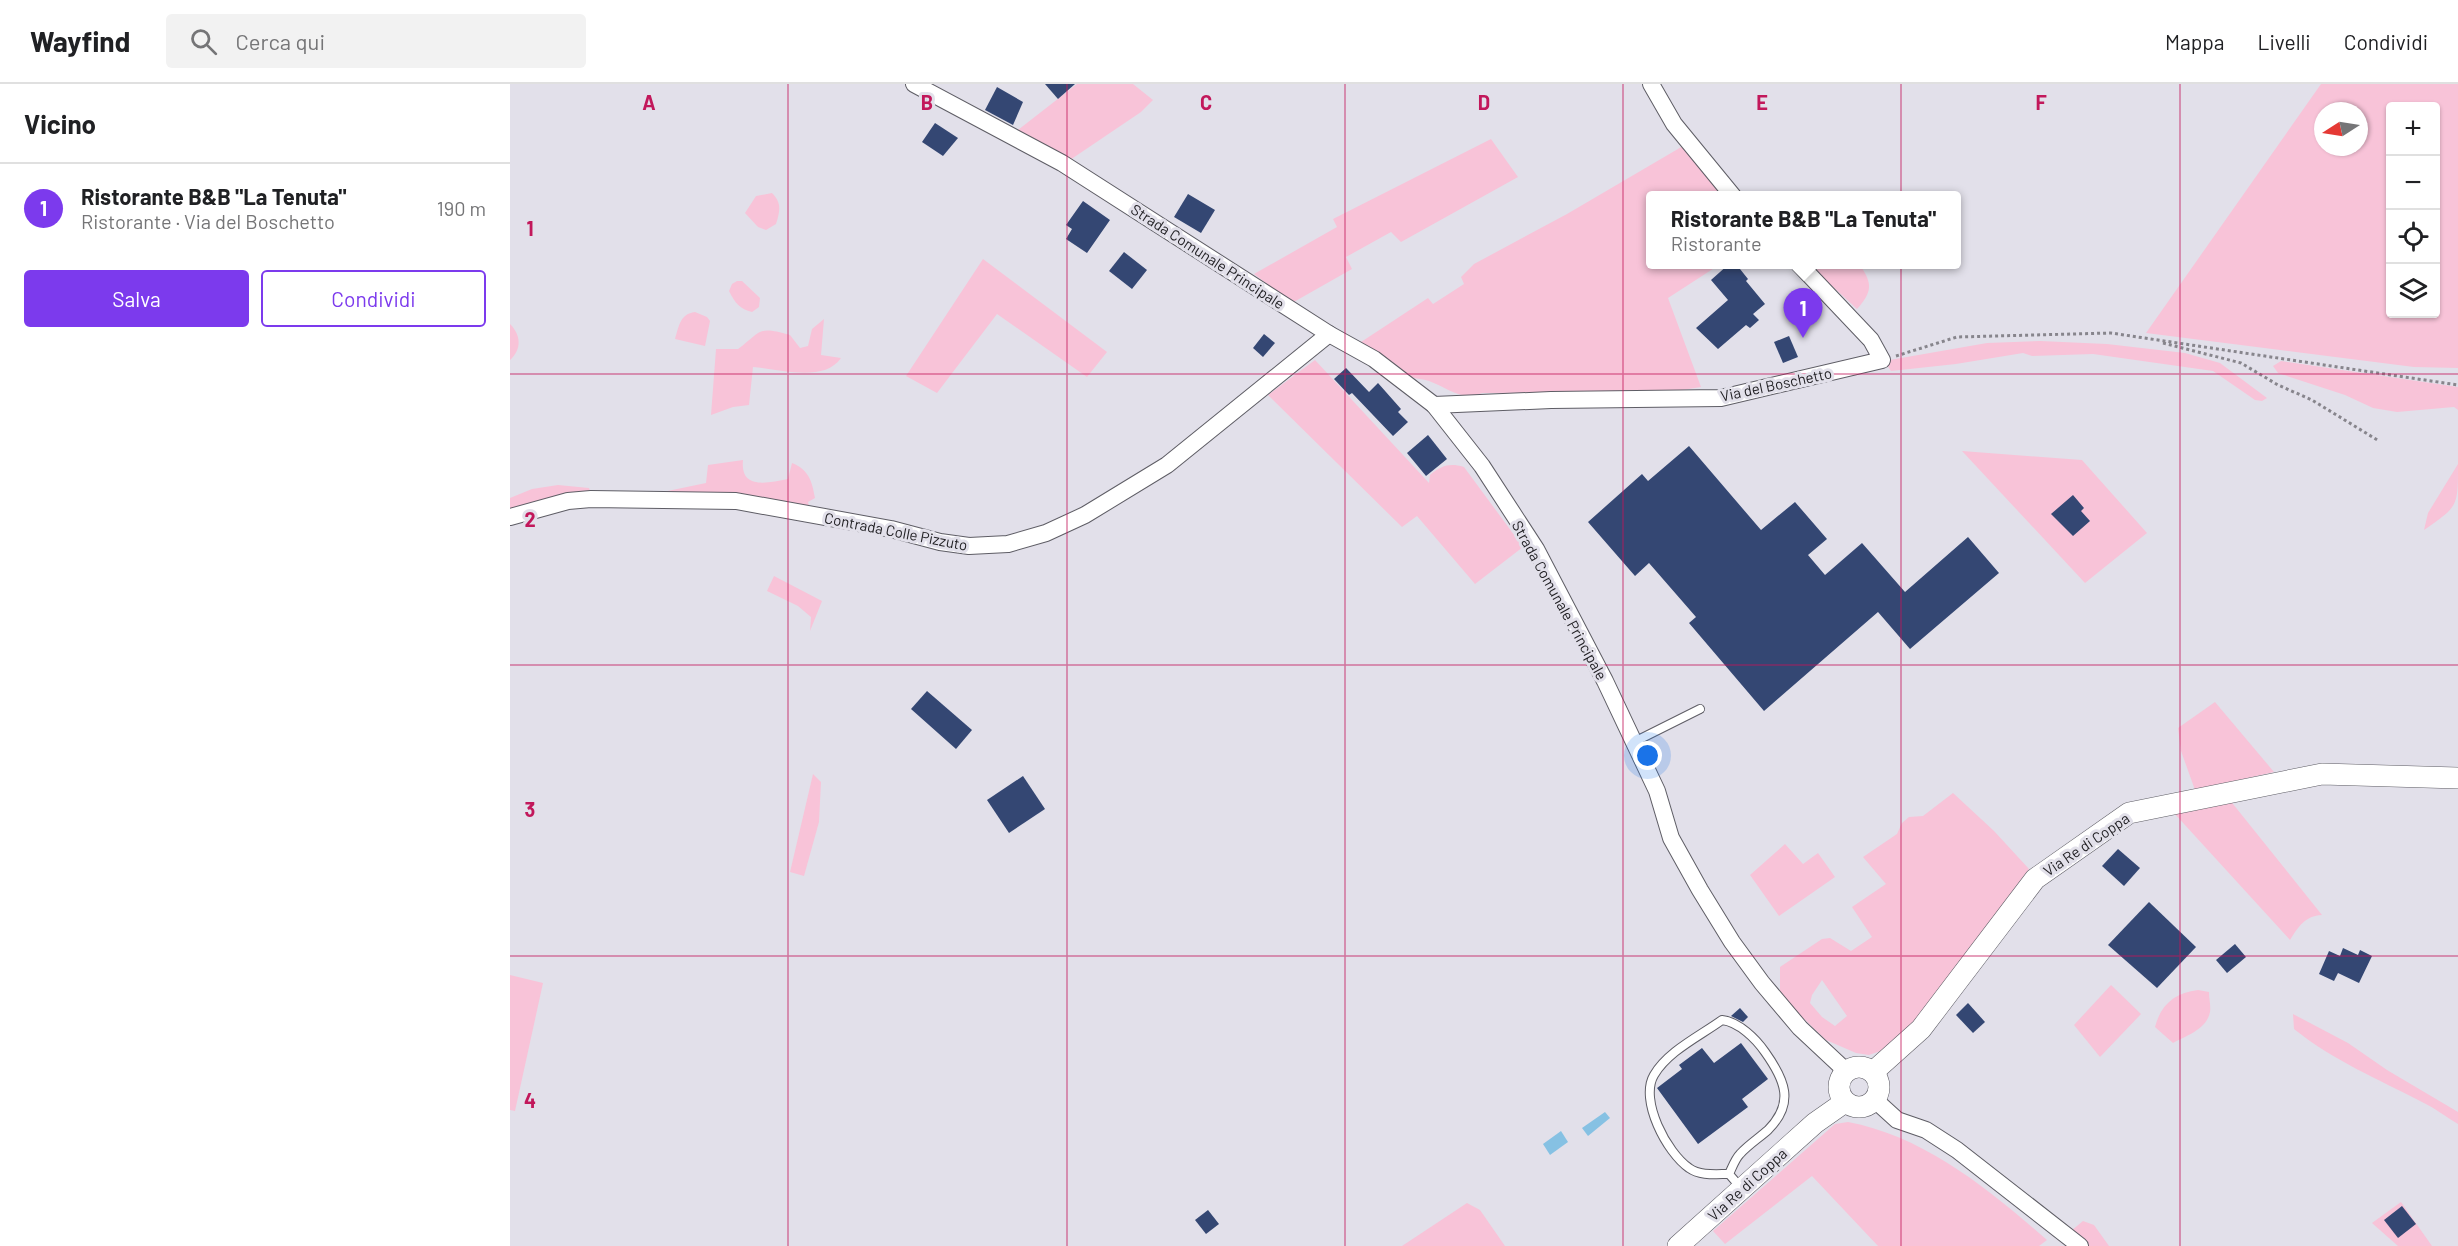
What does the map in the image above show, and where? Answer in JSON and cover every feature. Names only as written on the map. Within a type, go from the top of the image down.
[{"type":"street","name":"Strada Comunale Principale","points":[[914,84],[1062,163],[1329,334],[1374,359],[1434,405],[1482,466],[1536,549],[1605,681],[1657,790],[1671,838],[1732,942],[1762,983],[1800,1028],[1846,1071]]},
{"type":"street","points":[[1651,84],[1674,124],[1730,191]]},
{"type":"street","points":[[1804,269],[1871,340],[1882,360]]},
{"type":"street","name":"Contrada Colle Pizzuto","points":[[510,517],[568,501],[591,499],[736,501],[891,529],[940,542],[969,546],[1008,544],[1046,533],[1085,515],[1167,465],[1329,334]]},
{"type":"street","name":"Via del Boschetto","points":[[1434,405],[1551,400],[1721,398],[1882,360]]},
{"type":"street","name":"Via Re di Coppa","points":[[1873,1072],[1921,1029],[2035,879],[2129,813],[2322,774],[2458,778]]},
{"type":"street","points":[[1857,1066],[1873,1072],[1880,1089],[1875,1100],[1861,1107],[1845,1102],[1839,1089],[1840,1079],[1846,1071],[1857,1066]]},
{"type":"street","points":[[1875,1100],[1897,1120],[1926,1130],[1957,1150],[2080,1246]]},
{"type":"street","name":"Via Re di Coppa","points":[[1678,1246],[1736,1182],[1845,1102]]},
{"type":"lane","points":[[1634,742],[1700,709]]},
{"type":"lane","points":[[1722,1020],[1731,1021],[1764,1050],[1777,1070],[1786,1097],[1781,1114],[1768,1129],[1738,1155],[1736,1182],[1690,1169],[1678,1158],[1661,1133],[1652,1110],[1648,1089],[1653,1075],[1667,1059],[1722,1020]]},
{"type":"path","points":[[1882,360],[1957,337],[2111,333],[2458,384]]},
{"type":"path","points":[[2141,338],[2241,363],[2278,386],[2312,400],[2379,441]]},
{"type":"shaded area","points":[[1077,84],[1133,84],[1153,100],[1141,112],[1067,162],[1014,133]]},
{"type":"shaded area","points":[[2321,84],[2458,84],[2458,368],[2414,367],[2146,333]]},
{"type":"shaded area","points":[[1491,139],[1518,177],[1401,242],[1391,232],[1346,257],[1352,269],[1292,303],[1254,274],[1337,227],[1333,219]]},
{"type":"shaded area","points":[[1683,146],[1722,191],[1646,191],[1646,269],[1713,269],[1668,298],[1701,387],[1670,392],[1482,393],[1468,396],[1455,393],[1429,381],[1411,377],[1358,344],[1428,298],[1433,304],[1464,284],[1461,277],[1474,264],[1567,214]]},
{"type":"shaded area","points":[[772,193],[779,204],[779,211],[776,224],[766,230],[758,227],[745,213],[756,196]]},
{"type":"shaded area","points":[[983,259],[1107,352],[1087,377],[997,314],[937,393],[906,376]]},
{"type":"shaded area","points":[[1818,269],[1862,269],[1869,283],[1866,298],[1857,309],[1816,271]]},
{"type":"shaded area","points":[[742,281],[760,298],[759,307],[752,312],[738,305],[729,291],[732,284]]},
{"type":"shaded area","points":[[695,312],[707,317],[710,321],[705,346],[675,339],[683,318]]},
{"type":"shaded area","points":[[824,319],[821,355],[841,358],[833,366],[824,370],[800,373],[753,367],[749,405],[733,407],[711,415],[716,349],[738,349],[756,334],[765,331],[790,335],[800,348],[808,346],[812,329]]},
{"type":"shaded area","points":[[510,324],[519,342],[517,351],[510,360]]},
{"type":"shaded area","points":[[2040,341],[2107,344],[2185,353],[2220,363],[2267,398],[2262,401],[2255,400],[2213,371],[2093,354],[2032,356],[2023,353],[1956,364],[1891,371],[1884,361],[1987,343]]},
{"type":"shaded area","points":[[1315,360],[1429,483],[1430,475],[1442,467],[1454,465],[1464,467],[1523,547],[1475,584],[1417,516],[1402,527],[1268,395]]},
{"type":"shaded area","points":[[2281,361],[2458,387],[2458,410],[2454,407],[2397,412],[2373,408],[2345,395],[2278,373],[2273,366]]},
{"type":"shaded area","points":[[1962,451],[2082,460],[2147,533],[2085,583]]},
{"type":"shaded area","points":[[743,460],[743,470],[746,476],[750,480],[764,483],[788,479],[792,463],[798,466],[811,481],[815,498],[808,502],[810,509],[658,493],[706,483],[708,465]]},
{"type":"shaded area","points":[[2458,464],[2454,504],[2444,516],[2424,530],[2428,513]]},
{"type":"shaded area","points":[[558,485],[589,488],[591,493],[510,516],[510,498],[532,489]]},
{"type":"shaded area","points":[[774,576],[822,601],[810,631],[811,617],[798,606],[767,591]]},
{"type":"shaded area","points":[[2215,702],[2274,772],[2195,790],[2181,751],[2178,728]]},
{"type":"shaded area","points":[[813,774],[821,782],[819,822],[804,876],[790,872]]},
{"type":"shaded area","points":[[1953,793],[1994,831],[2029,869],[1912,1026],[1886,1049],[1869,1055],[1856,1053],[1826,1040],[1780,996],[1780,967],[1822,939],[1830,938],[1851,951],[1872,937],[1852,907],[1886,884],[1863,857],[1897,834],[1902,823],[1909,817],[1923,816]],"holes":[[[1822,980],[1847,1016],[1835,1026],[1822,1017],[1810,1003],[1812,995]]]},
{"type":"shaded area","points":[[2229,799],[2322,915],[2307,920],[2290,940],[2174,813]]},
{"type":"shaded area","points":[[1785,844],[1803,864],[1818,853],[1835,877],[1779,916],[1750,875]]},
{"type":"shaded area","points":[[510,975],[543,983],[515,1111],[510,1110]]},
{"type":"shaded area","points":[[2111,985],[2141,1014],[2100,1057],[2074,1025]]},
{"type":"shaded area","points":[[2198,990],[2209,992],[2208,1018],[2195,1031],[2173,1043],[2155,1027],[2161,1012],[2176,997]]},
{"type":"shaded area","points":[[2293,1014],[2348,1043],[2387,1070],[2458,1112],[2458,1124],[2427,1104],[2340,1060],[2309,1040],[2294,1029]]},
{"type":"shaded area","points":[[1848,1122],[1903,1139],[1929,1152],[1979,1184],[2047,1240],[2039,1246],[1878,1246],[1812,1176],[1725,1244],[1713,1231],[1835,1124]]},
{"type":"shaded area","points":[[2401,1202],[2432,1246],[2398,1246],[2372,1223]]},
{"type":"shaded area","points":[[1467,1203],[1480,1210],[1505,1246],[1402,1246]]},
{"type":"shaded area","points":[[2083,1221],[2094,1225],[2109,1246],[2085,1246],[2071,1231]]},
{"type":"water","points":[[1605,1112],[1610,1118],[1588,1136],[1582,1128]]},
{"type":"water","points":[[1561,1131],[1568,1142],[1550,1155],[1543,1144]]},
{"type":"building","points":[[1045,84],[1075,84],[1058,99]]},
{"type":"building","points":[[997,87],[1023,102],[1013,125],[985,110]]},
{"type":"building","points":[[935,123],[958,138],[943,156],[922,142]]},
{"type":"building","points":[[1188,194],[1215,210],[1201,233],[1174,217]]},
{"type":"building","points":[[1083,201],[1110,220],[1087,253],[1066,239],[1072,229],[1066,225]]},
{"type":"building","points":[[1124,252],[1147,270],[1132,289],[1109,271]]},
{"type":"building","points":[[1723,269],[1740,269],[1748,279],[1746,281],[1765,304],[1753,314],[1759,320],[1750,328],[1746,325],[1718,349],[1696,328],[1728,300],[1711,280]]},
{"type":"building","points":[[1264,334],[1275,343],[1263,357],[1253,348]]},
{"type":"building","points":[[1789,336],[1798,357],[1783,363],[1774,342]]},
{"type":"building","points":[[1346,368],[1369,392],[1378,383],[1401,409],[1398,412],[1408,422],[1393,436],[1352,393],[1349,395],[1334,379]]},
{"type":"building","points":[[1428,435],[1447,459],[1426,476],[1407,453]]},
{"type":"building","points":[[1689,446],[1761,530],[1795,502],[1827,539],[1808,555],[1825,575],[1862,543],[1905,592],[1968,537],[1999,573],[1910,649],[1878,612],[1764,711],[1689,623],[1696,617],[1649,563],[1635,576],[1588,522],[1642,474],[1648,481]]},
{"type":"building","points":[[2073,495],[2084,508],[2081,511],[2090,521],[2073,536],[2051,514]]},
{"type":"building","points":[[927,691],[972,730],[956,749],[911,709]]},
{"type":"building","points":[[1023,776],[1045,809],[1009,833],[987,800]]},
{"type":"building","points":[[2118,849],[2140,868],[2124,886],[2102,866]]},
{"type":"building","points":[[2149,902],[2196,947],[2157,988],[2108,945]]},
{"type":"building","points":[[2235,944],[2246,957],[2227,973],[2216,960]]},
{"type":"building","points":[[2343,948],[2358,955],[2360,950],[2372,956],[2359,983],[2338,973],[2334,981],[2319,974],[2329,951],[2340,956]]},
{"type":"building","points":[[1968,1003],[1985,1022],[1973,1033],[1956,1015]]},
{"type":"building","points":[[1740,1008],[1748,1017],[1743,1022],[1731,1016]]},
{"type":"building","points":[[1741,1043],[1768,1079],[1742,1099],[1748,1107],[1698,1144],[1657,1088],[1682,1069],[1679,1065],[1702,1048],[1714,1063]]},
{"type":"building","points":[[2402,1206],[2416,1224],[2398,1238],[2384,1220]]},
{"type":"building","points":[[1208,1210],[1219,1224],[1206,1234],[1195,1220]]},
{"type":"place","name":"Ristorante B&B \"La Tenuta\"","points":[[1803,338]]}]
